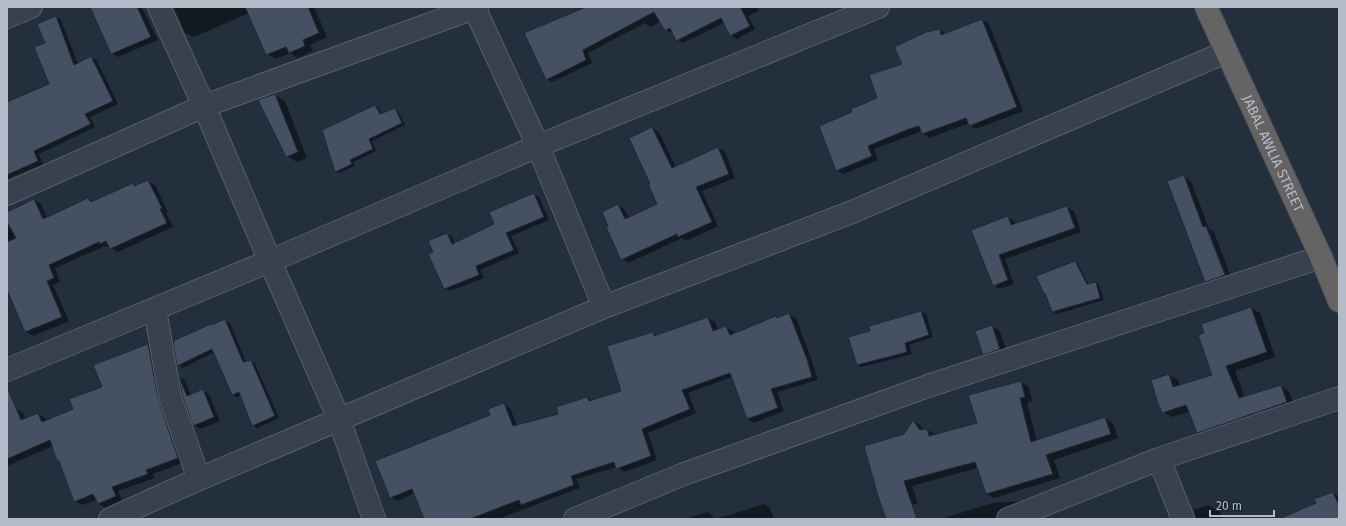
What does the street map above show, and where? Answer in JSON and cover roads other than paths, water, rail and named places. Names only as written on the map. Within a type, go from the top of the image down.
[{"type":"highway","name":"JABAL AWLIA STREET","points":[[1206,7],[1321,257],[1339,301]]},
{"type":"street","points":[[7,17],[31,7]]},
{"type":"street","points":[[159,7],[204,106],[339,419],[374,519]]},
{"type":"street","points":[[7,194],[204,106],[475,7],[538,146],[604,307]]},
{"type":"street","points":[[7,370],[270,261],[538,146],[878,7]]},
{"type":"street","points":[[110,519],[199,479],[604,307],[852,212],[1226,52]]},
{"type":"street","points":[[575,519],[684,474],[928,386],[1321,257]]},
{"type":"street","points":[[155,309],[170,397],[199,479]]},
{"type":"street","points":[[1008,519],[1159,459],[1339,398]]},
{"type":"street","points":[[1159,459],[1183,519]]}]
